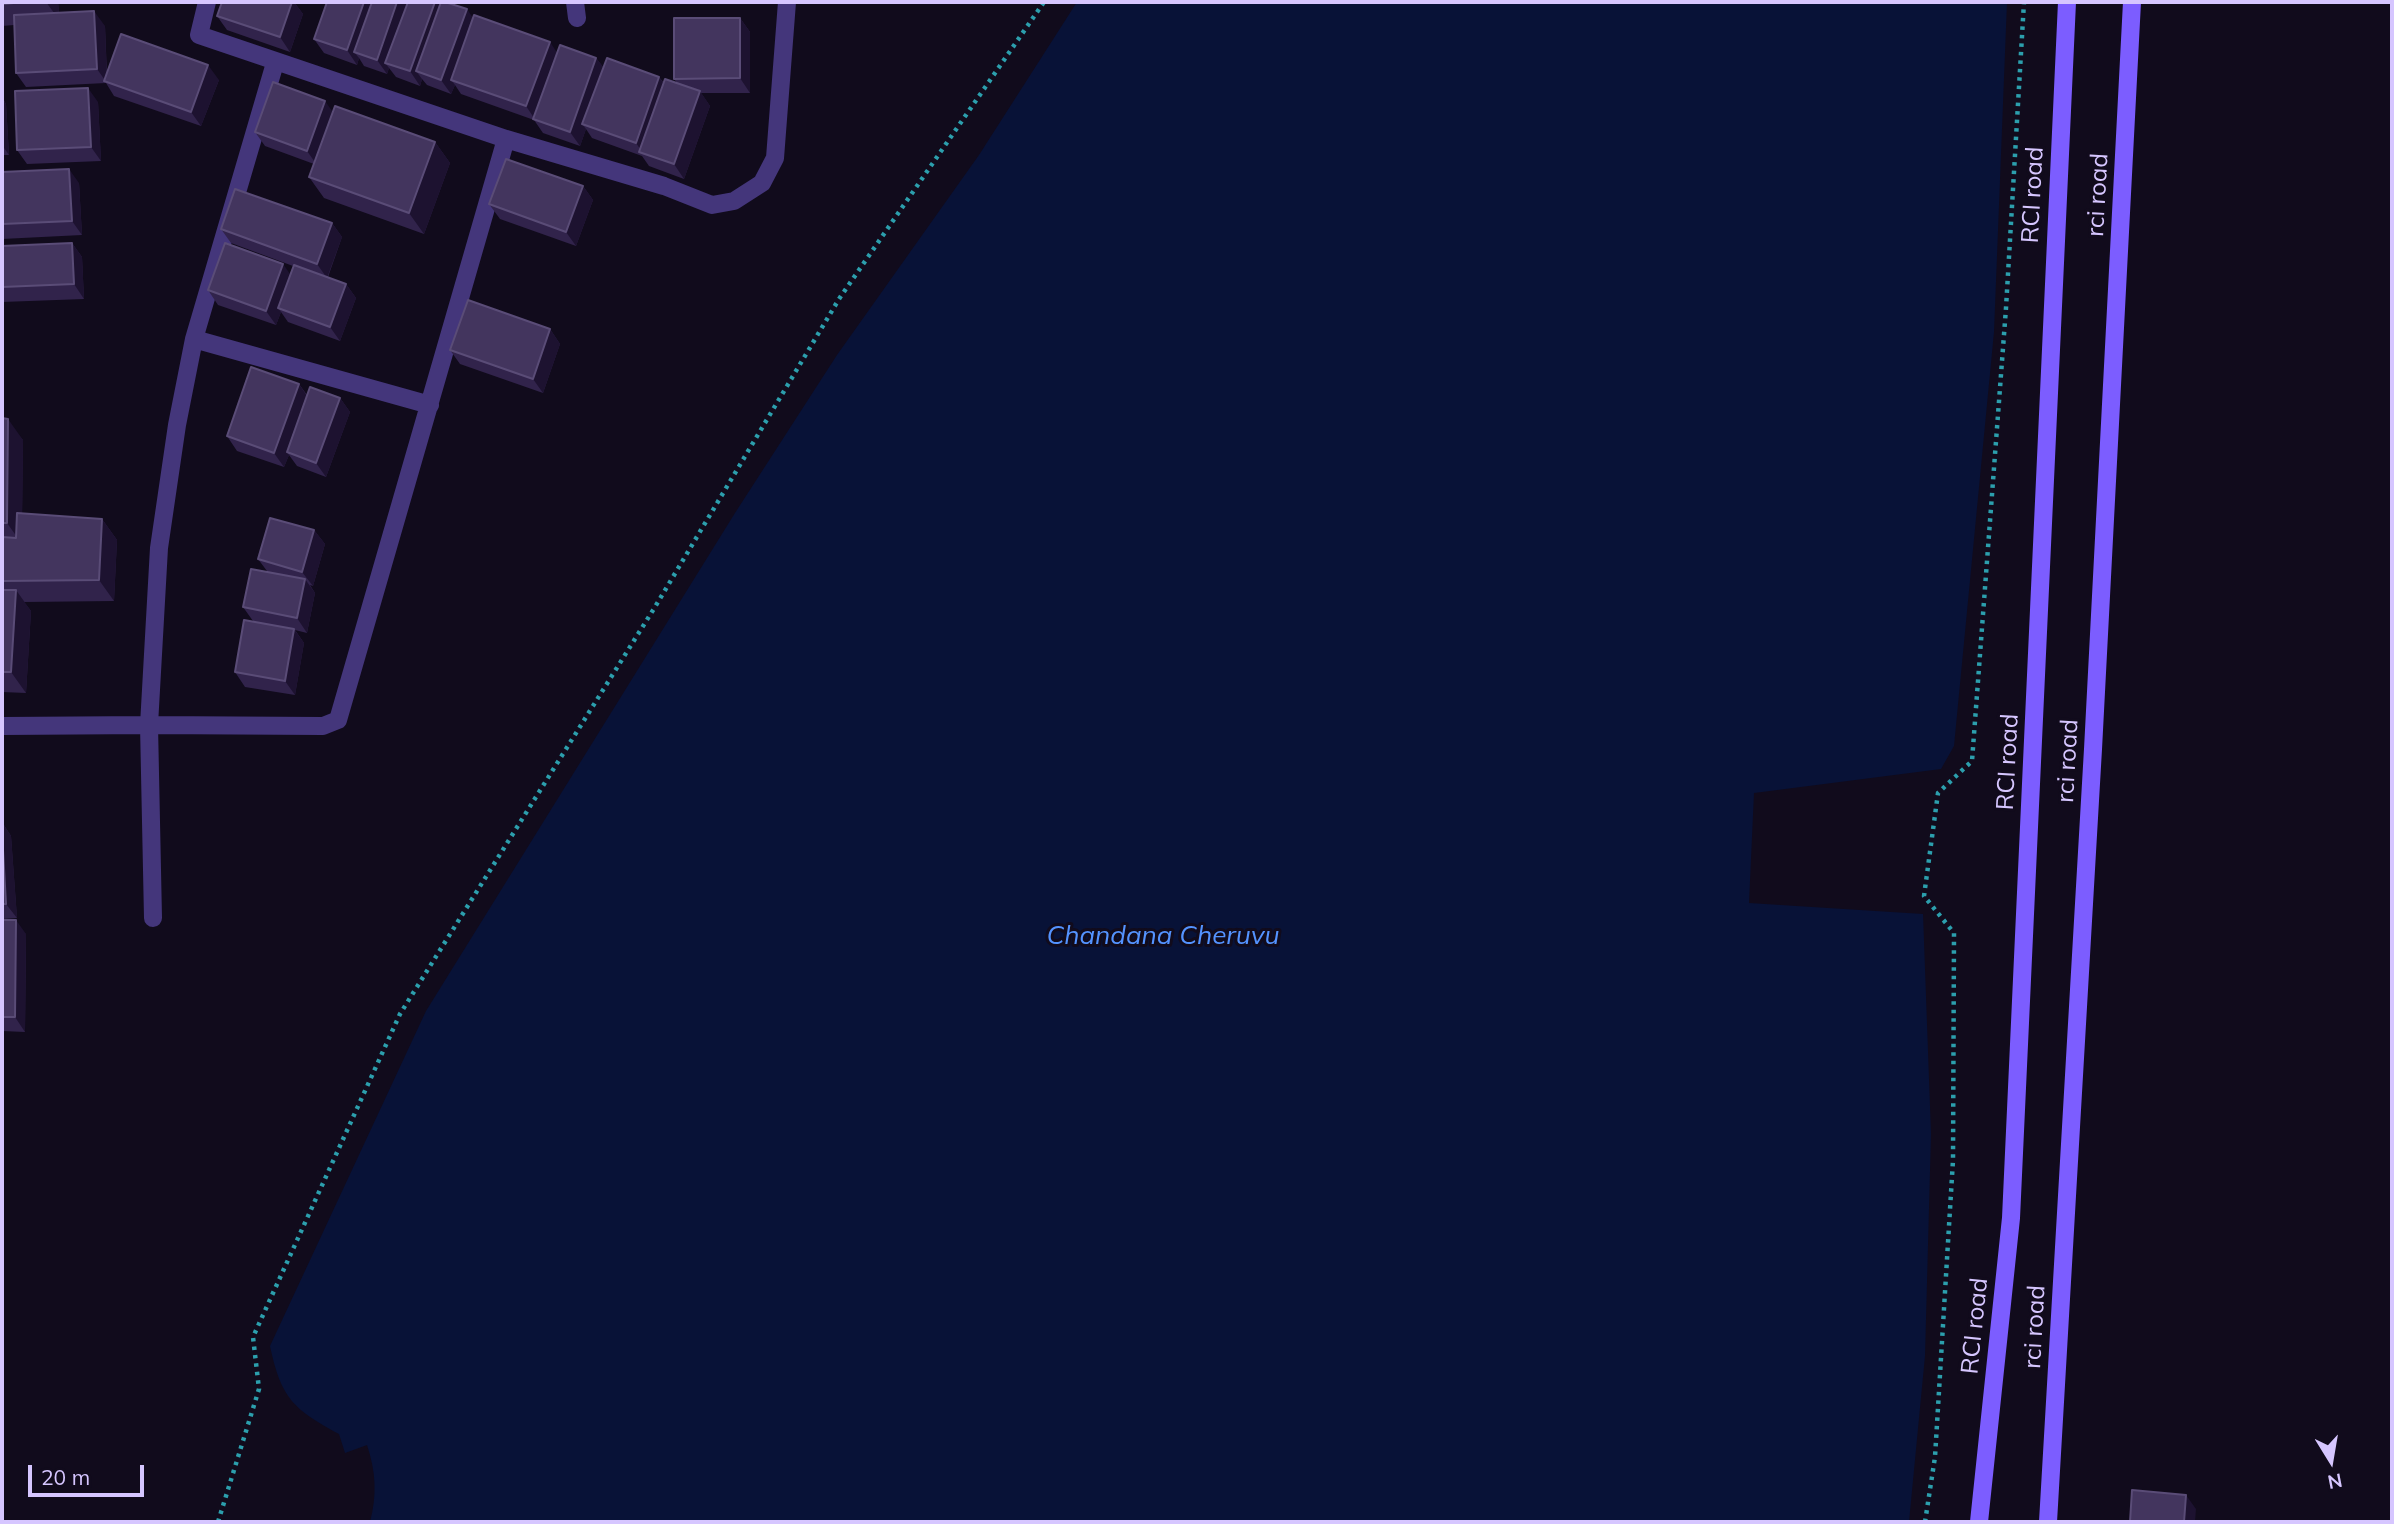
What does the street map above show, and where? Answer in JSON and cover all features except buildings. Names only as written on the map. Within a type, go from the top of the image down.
[{"type":"main road","name":"RCI road","points":[[1979,1522],[2011,1218],[2067,2]]},
{"type":"main road","name":"rci road","points":[[2048,1522],[2093,749],[2132,2]]},
{"type":"street","points":[[208,2],[199,35],[275,63],[506,139],[664,186],[712,205],[734,201],[762,183],[775,158],[787,2]]},
{"type":"street","points":[[153,918],[149,726],[159,548],[194,339],[275,63]]},
{"type":"street","points":[[2,726],[323,726],[338,720],[506,139]]},
{"type":"street","points":[[194,339],[430,404]]},
{"type":"path","points":[[218,1522],[259,1389],[253,1337],[400,1014],[655,607],[839,299],[1044,2]]},
{"type":"path","points":[[1925,1522],[1935,1457],[1953,1160],[1954,933],[1924,896],[1938,793],[1972,761],[2006,308],[2024,2]]},
{"type":"water","name":"Chandana Cheruvu","points":[[1077,2],[2007,2],[1994,332],[1954,746],[1941,769],[1754,793],[1749,903],[1923,914],[1931,1134],[1925,1356],[1909,1522],[370,1522],[374,1484],[367,1445],[345,1453],[339,1434],[300,1409],[285,1390],[270,1346],[426,1011],[735,513],[837,355],[979,155]]}]
